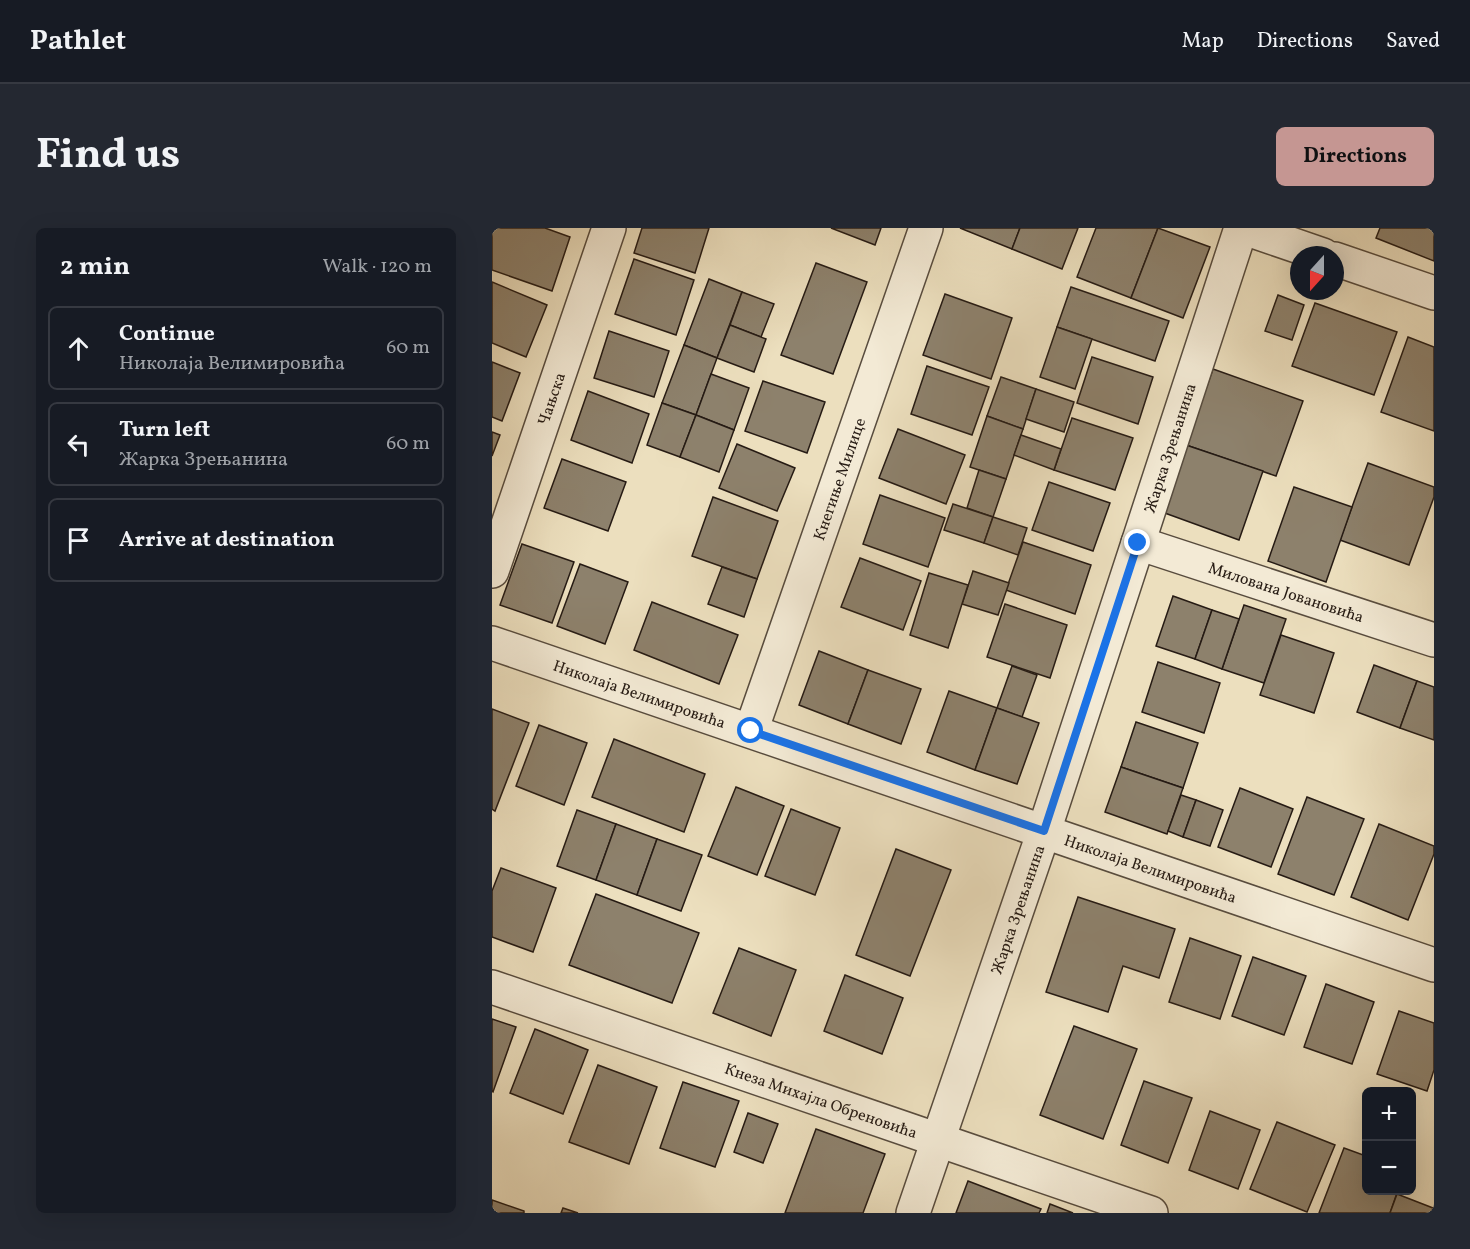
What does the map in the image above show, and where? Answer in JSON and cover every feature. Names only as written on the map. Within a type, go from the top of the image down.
[{"type":"street","name":"Чањска","points":[[492,571],[609,228]]},
{"type":"street","name":"Кнегиње Милице","points":[[751,731],[926,228]]},
{"type":"street","points":[[1242,228],[1296,246]]},
{"type":"street","name":"Жарка Зрењанина","points":[[913,1213],[1044,831],[1242,228]]},
{"type":"street","points":[[1344,262],[1434,293]]},
{"type":"street","name":"Милована Јовановића","points":[[1138,543],[1434,640]]},
{"type":"street","name":"Николаја Велимировића","points":[[492,643],[1434,965]]},
{"type":"street","name":"Кнеза Михајла Обреновића","points":[[492,987],[1151,1213]]},
{"type":"building","points":[[492,228],[545,228],[570,237],[552,291],[492,270]]},
{"type":"building","points":[[642,228],[709,228],[695,273],[634,253]]},
{"type":"building","points":[[831,228],[881,228],[875,245]]},
{"type":"building","points":[[960,228],[1020,228],[1012,249]]},
{"type":"building","points":[[1020,228],[1078,228],[1062,269],[1012,249]]},
{"type":"building","points":[[1096,228],[1158,228],[1131,298],[1077,277]]},
{"type":"building","points":[[1158,228],[1210,247],[1183,318],[1131,298]]},
{"type":"building","points":[[1380,228],[1434,228],[1434,261],[1376,238]]},
{"type":"building","points":[[634,259],[694,280],[676,335],[615,314]]},
{"type":"building","points":[[816,263],[867,282],[833,374],[781,355]]},
{"type":"building","points":[[709,279],[742,292],[717,358],[684,345]]},
{"type":"building","points":[[492,282],[547,305],[526,357],[492,343]]},
{"type":"building","points":[[1071,287],[1169,321],[1155,361],[1057,327]]},
{"type":"building","points":[[742,292],[774,304],[761,337],[730,325]]},
{"type":"building","points":[[945,294],[1012,318],[991,379],[923,355]]},
{"type":"building","points":[[1278,295],[1304,305],[1292,340],[1265,331]]},
{"type":"building","points":[[1315,303],[1397,332],[1374,395],[1292,366]]},
{"type":"building","points":[[730,325],[766,339],[754,372],[717,358]]},
{"type":"building","points":[[1057,327],[1092,339],[1075,389],[1040,377]]},
{"type":"building","points":[[609,331],[669,351],[654,397],[594,378]]},
{"type":"building","points":[[1408,337],[1434,347],[1434,431],[1381,412]]},
{"type":"building","points":[[684,345],[717,358],[696,415],[662,403]]},
{"type":"building","points":[[1092,357],[1153,377],[1138,424],[1077,403]]},
{"type":"building","points":[[492,362],[520,373],[502,421],[492,417]]},
{"type":"building","points":[[927,366],[989,387],[972,435],[911,414]]},
{"type":"building","points":[[1213,369],[1303,401],[1276,476],[1186,445]]},
{"type":"building","points":[[711,374],[749,388],[734,430],[696,415]]},
{"type":"building","points":[[1001,377],[1036,389],[1023,429],[987,416]]},
{"type":"building","points":[[763,381],[825,402],[807,453],[745,431]]},
{"type":"building","points":[[1036,389],[1074,402],[1064,432],[1026,419]]},
{"type":"building","points":[[588,391],[649,414],[632,463],[571,440]]},
{"type":"building","points":[[662,403],[696,415],[680,457],[647,445]]},
{"type":"building","points":[[696,415],[734,430],[719,472],[680,457]]},
{"type":"building","points":[[987,416],[1023,429],[1006,479],[970,467]]},
{"type":"building","points":[[1072,418],[1133,438],[1115,490],[1054,470]]},
{"type":"building","points":[[898,429],[965,455],[946,504],[879,478]]},
{"type":"building","points":[[492,432],[500,435],[492,456]]},
{"type":"building","points":[[1021,435],[1061,449],[1054,470],[1014,455]]},
{"type":"building","points":[[737,444],[795,468],[777,511],[719,488]]},
{"type":"building","points":[[1186,445],[1263,471],[1239,540],[1162,512]]},
{"type":"building","points":[[562,459],[626,482],[608,531],[544,508]]},
{"type":"building","points":[[1368,463],[1434,487],[1434,497],[1409,565],[1340,540]]},
{"type":"building","points":[[979,470],[1006,479],[993,517],[967,508]]},
{"type":"building","points":[[1049,482],[1110,503],[1093,551],[1032,530]]},
{"type":"building","points":[[1294,487],[1352,507],[1326,582],[1268,561]]},
{"type":"building","points":[[880,495],[945,518],[928,567],[863,544]]},
{"type":"building","points":[[713,497],[778,521],[757,579],[692,556]]},
{"type":"building","points":[[953,504],[993,517],[984,543],[944,530]]},
{"type":"building","points":[[993,517],[1027,528],[1018,555],[984,543]]},
{"type":"building","points":[[1023,542],[1091,565],[1075,614],[1006,590]]},
{"type":"building","points":[[522,544],[574,562],[552,623],[500,605]]},
{"type":"building","points":[[860,558],[921,581],[903,630],[841,607]]},
{"type":"building","points":[[580,564],[628,582],[605,644],[557,626]]},
{"type":"building","points":[[722,567],[757,579],[744,617],[708,604]]},
{"type":"building","points":[[973,571],[1009,583],[998,615],[962,604]]},
{"type":"building","points":[[929,573],[968,585],[948,648],[910,635]]},
{"type":"building","points":[[1173,596],[1212,610],[1195,659],[1156,646]]},
{"type":"building","points":[[652,602],[738,635],[719,684],[634,650]]},
{"type":"building","points":[[1005,604],[1067,625],[1050,678],[987,657]]},
{"type":"building","points":[[1244,605],[1286,619],[1264,683],[1222,669]]},
{"type":"building","points":[[1212,610],[1239,619],[1222,669],[1195,659]]},
{"type":"building","points":[[1281,635],[1334,653],[1314,713],[1260,695]]},
{"type":"building","points":[[819,651],[868,670],[848,724],[799,705]]},
{"type":"building","points":[[1158,662],[1220,683],[1204,733],[1142,712]]},
{"type":"building","points":[[1374,665],[1417,681],[1400,728],[1357,712]]},
{"type":"building","points":[[1012,666],[1037,675],[1022,717],[997,708]]},
{"type":"building","points":[[868,670],[921,689],[901,744],[848,724]]},
{"type":"building","points":[[1417,681],[1434,687],[1434,740],[1400,728]]},
{"type":"building","points":[[949,691],[997,708],[975,770],[927,752]]},
{"type":"building","points":[[997,708],[1039,723],[1017,784],[975,770]]},
{"type":"building","points":[[492,709],[529,723],[495,811],[492,809]]},
{"type":"building","points":[[1136,722],[1198,743],[1183,788],[1121,767]]},
{"type":"building","points":[[539,725],[587,743],[564,805],[516,786]]},
{"type":"building","points":[[614,739],[705,774],[684,832],[592,797]]},
{"type":"building","points":[[1121,767],[1183,788],[1167,834],[1105,812]]},
{"type":"building","points":[[736,787],[784,806],[757,875],[708,856]]},
{"type":"building","points":[[1240,788],[1293,809],[1271,867],[1218,847]]},
{"type":"building","points":[[1181,795],[1196,800],[1183,837],[1168,831]]},
{"type":"building","points":[[1307,797],[1364,819],[1334,895],[1278,874]]},
{"type":"building","points":[[1196,800],[1223,810],[1210,846],[1183,837]]},
{"type":"building","points":[[791,809],[840,828],[815,895],[765,876]]},
{"type":"building","points":[[577,810],[616,824],[596,880],[557,866]]},
{"type":"building","points":[[616,824],[657,839],[637,895],[596,880]]},
{"type":"building","points":[[1379,824],[1434,846],[1434,854],[1408,920],[1351,897]]},
{"type":"building","points":[[657,839],[702,855],[681,911],[637,895]]},
{"type":"building","points":[[896,849],[951,870],[910,976],[856,955]]},
{"type":"building","points":[[501,868],[556,888],[533,952],[492,937],[492,891]]},
{"type":"building","points":[[596,894],[699,933],[672,1003],[569,965]]},
{"type":"building","points":[[1078,897],[1175,929],[1159,978],[1123,966],[1108,1012],[1046,992]]},
{"type":"building","points":[[1190,938],[1241,956],[1220,1019],[1169,1002]]},
{"type":"building","points":[[739,948],[796,970],[771,1036],[713,1013]]},
{"type":"building","points":[[1253,957],[1306,976],[1284,1035],[1232,1016]]},
{"type":"building","points":[[845,975],[903,998],[882,1054],[824,1031]]},
{"type":"building","points":[[1326,984],[1374,1002],[1352,1064],[1304,1047]]},
{"type":"building","points":[[1399,1011],[1434,1023],[1434,1070],[1427,1091],[1377,1074]]},
{"type":"building","points":[[492,1019],[516,1027],[493,1092],[492,1091]]},
{"type":"building","points":[[1074,1026],[1137,1049],[1103,1139],[1040,1115]]},
{"type":"building","points":[[535,1029],[588,1050],[563,1114],[510,1093]]},
{"type":"building","points":[[598,1065],[657,1087],[629,1164],[569,1142]]},
{"type":"building","points":[[1144,1081],[1192,1098],[1168,1163],[1121,1145]]},
{"type":"building","points":[[683,1082],[739,1101],[715,1167],[660,1148]]},
{"type":"building","points":[[1210,1111],[1260,1130],[1238,1189],[1189,1170]]},
{"type":"building","points":[[748,1113],[778,1124],[763,1163],[734,1152]]},
{"type":"building","points":[[1277,1122],[1335,1145],[1307,1212],[1250,1189]]},
{"type":"building","points":[[816,1129],[885,1154],[863,1213],[785,1213]]},
{"type":"building","points":[[1344,1148],[1362,1155],[1362,1195],[1396,1195],[1390,1213],[1319,1213]]},
{"type":"building","points":[[968,1181],[1041,1209],[1039,1213],[956,1213]]},
{"type":"building","points":[[1397,1195],[1433,1208],[1431,1213],[1390,1213]]},
{"type":"building","points":[[492,1200],[524,1211],[524,1213],[492,1213]]},
{"type":"building","points":[[1050,1204],[1073,1213],[1047,1213]]},
{"type":"building","points":[[563,1208],[578,1213],[561,1213]]},
{"type":"route","points":[[751,731],[1044,831],[1138,543]]}]
